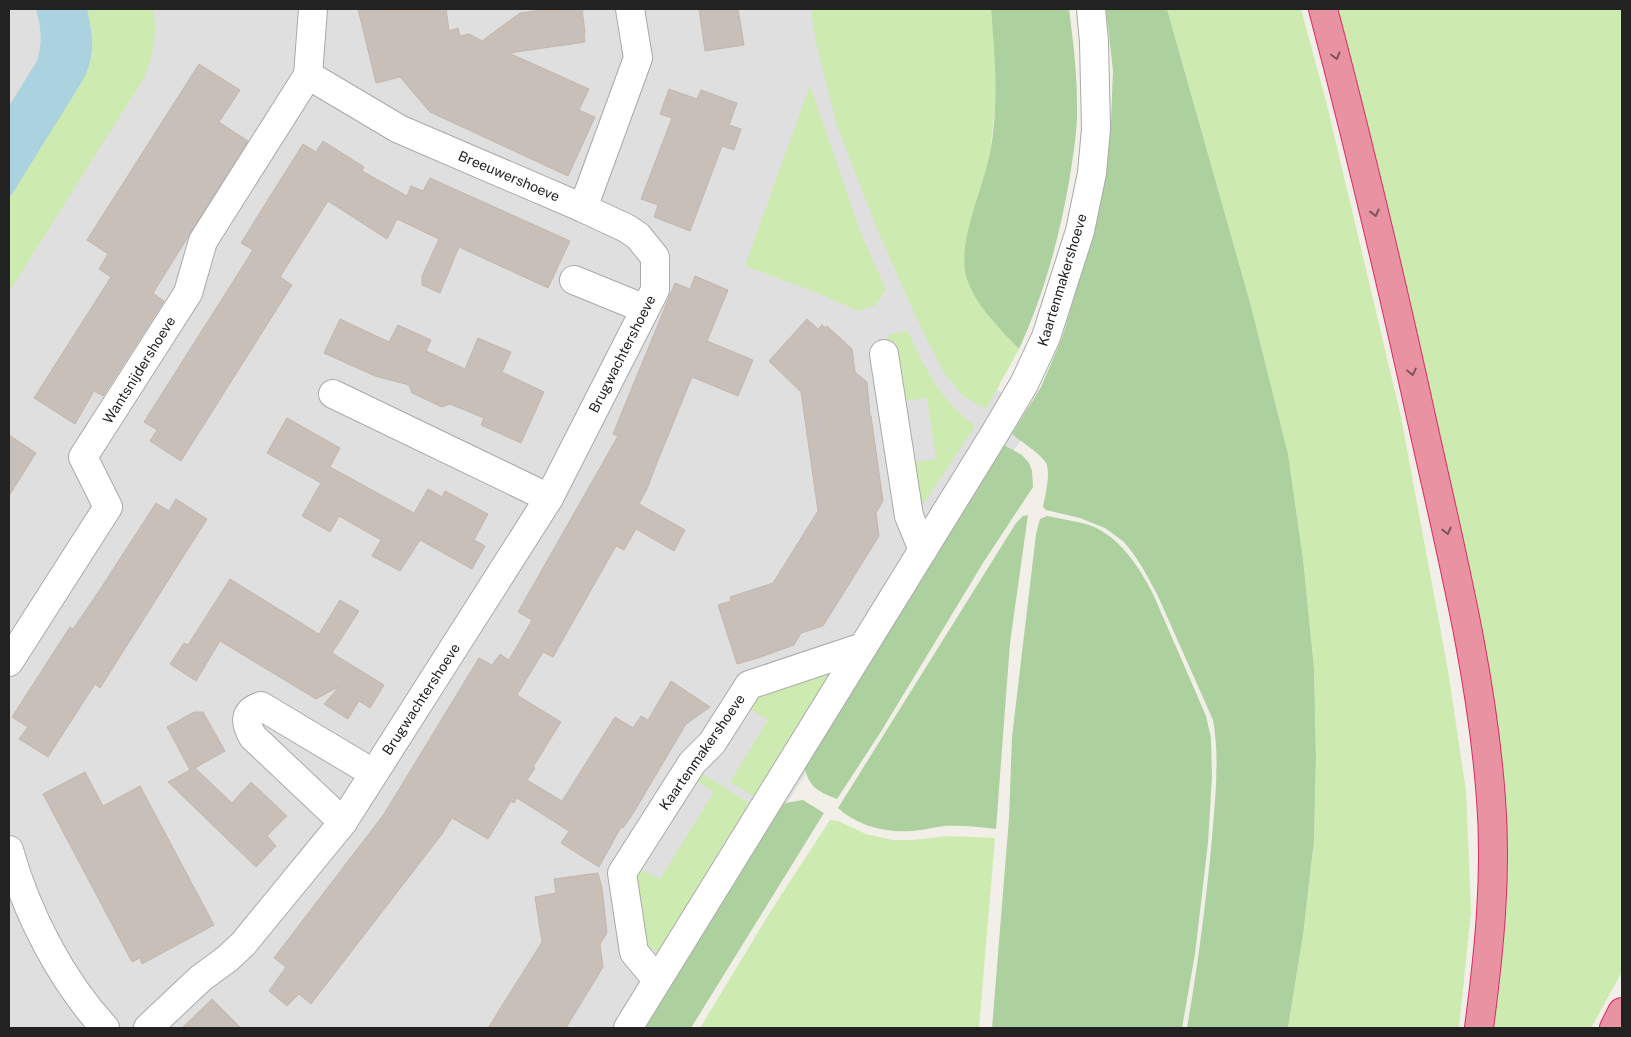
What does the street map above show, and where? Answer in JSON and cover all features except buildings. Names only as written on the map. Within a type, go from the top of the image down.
[{"type":"highway","points":[[1323,9],[1388,264],[1462,598],[1482,715],[1491,800],[1492,892],[1488,962],[1479,1028]]},
{"type":"highway","points":[[1614,1028],[1622,1012]]},
{"type":"street","points":[[308,75],[313,9]]},
{"type":"street","points":[[583,208],[638,58],[630,9]]},
{"type":"street","name":"Kaartenmakershoeve","points":[[628,1028],[1024,384],[1046,337],[1080,231],[1092,173],[1096,129],[1094,42],[1091,9]]},
{"type":"street","name":"Breeuwershoeve","points":[[308,75],[399,130],[583,208]]},
{"type":"street","name":"Wantsnijdershoeve","points":[[9,662],[108,507],[84,457],[188,292],[203,241],[308,75]]},
{"type":"street","name":"Brugwachtershoeve","points":[[148,1028],[201,978],[227,959],[243,944],[343,822],[549,498],[655,290],[655,257],[638,236],[626,228],[583,208]]},
{"type":"street","points":[[574,280],[645,310]]},
{"type":"street","points":[[884,354],[908,516],[923,550]]},
{"type":"street","points":[[334,394],[549,498]]},
{"type":"street","name":"Kaartenmakershoeve","points":[[657,980],[634,952],[622,872],[692,762],[712,743],[749,684],[863,648]]},
{"type":"street","points":[[343,822],[253,737],[247,726],[247,718],[250,713],[255,708],[261,706],[373,773]]},
{"type":"street","points":[[9,850],[13,879],[24,896],[52,954],[75,991],[105,1028]]},
{"type":"shaded area","points":[[9,9],[851,9],[973,376],[1038,413],[642,1028],[9,1028]]},
{"type":"green space","points":[[87,9],[153,9],[155,35],[150,61],[144,78],[9,292],[9,199],[88,69],[92,53],[92,39]]},
{"type":"green space","points":[[811,9],[991,9],[995,54],[995,107],[990,154],[991,319],[1019,349],[986,409],[963,396],[944,373],[921,328],[878,231],[837,126],[816,43]]},
{"type":"green space","points":[[991,9],[1069,9],[1076,68],[1076,133],[1065,203],[1043,288],[1019,349],[979,303],[968,282],[965,271],[966,242],[987,167],[995,117],[994,45]]},
{"type":"green space","points":[[1106,9],[1167,9],[1251,306],[1288,454],[1303,559],[1314,668],[1316,757],[1314,841],[1303,935],[1288,1028],[1187,1028],[1195,981],[1212,838],[1217,764],[1213,720],[1157,594],[1132,552],[1124,542],[1105,528],[1080,518],[1046,510],[1043,507],[1048,478],[1046,463],[1012,434],[1041,387],[1062,338],[1096,224],[1105,175],[1111,120],[1113,71]]},
{"type":"green space","points":[[1167,9],[1301,9],[1327,105],[1401,417],[1448,670],[1466,791],[1471,912],[1459,1028],[1288,1028],[1303,935],[1314,841],[1316,757],[1314,668],[1303,559],[1288,454],[1251,306]]},
{"type":"green space","points":[[1335,9],[1622,9],[1622,972],[1591,1028],[1489,1028],[1497,805]]},
{"type":"green space","points":[[810,85],[861,234],[886,289],[876,305],[858,311],[818,293],[745,266]]},
{"type":"green space","points":[[907,330],[942,394],[975,426],[918,512],[911,463],[936,459],[927,398],[903,401],[891,345],[887,336]]},
{"type":"green space","points":[[1002,444],[1022,455],[1029,463],[1032,471],[1033,487],[983,563],[882,730],[837,799],[824,793],[811,783],[804,764]]},
{"type":"green space","points":[[1028,515],[1010,643],[996,829],[951,826],[914,831],[891,831],[871,827],[853,819],[838,808],[1016,523],[1023,516]]},
{"type":"green space","points":[[1047,516],[1089,525],[1100,530],[1128,554],[1154,596],[1206,716],[1211,738],[1212,776],[1208,843],[1195,954],[1182,1028],[992,1028],[1009,818],[1012,737],[1036,534],[1040,519]]},
{"type":"green space","points":[[824,673],[832,678],[757,798],[730,782],[768,720],[749,708],[755,694]]},
{"type":"green space","points":[[698,771],[752,805],[661,954],[644,944],[633,876],[640,869],[660,879],[714,792],[693,779]]},
{"type":"green space","points":[[803,800],[824,813],[691,1028],[641,1028],[779,804]]},
{"type":"green space","points":[[830,820],[838,821],[866,834],[892,840],[949,836],[995,838],[979,1028],[700,1028],[772,909]]},
{"type":"water","points":[[36,9],[87,9],[92,37],[92,54],[83,80],[9,199],[9,106],[37,61],[41,35]]}]
